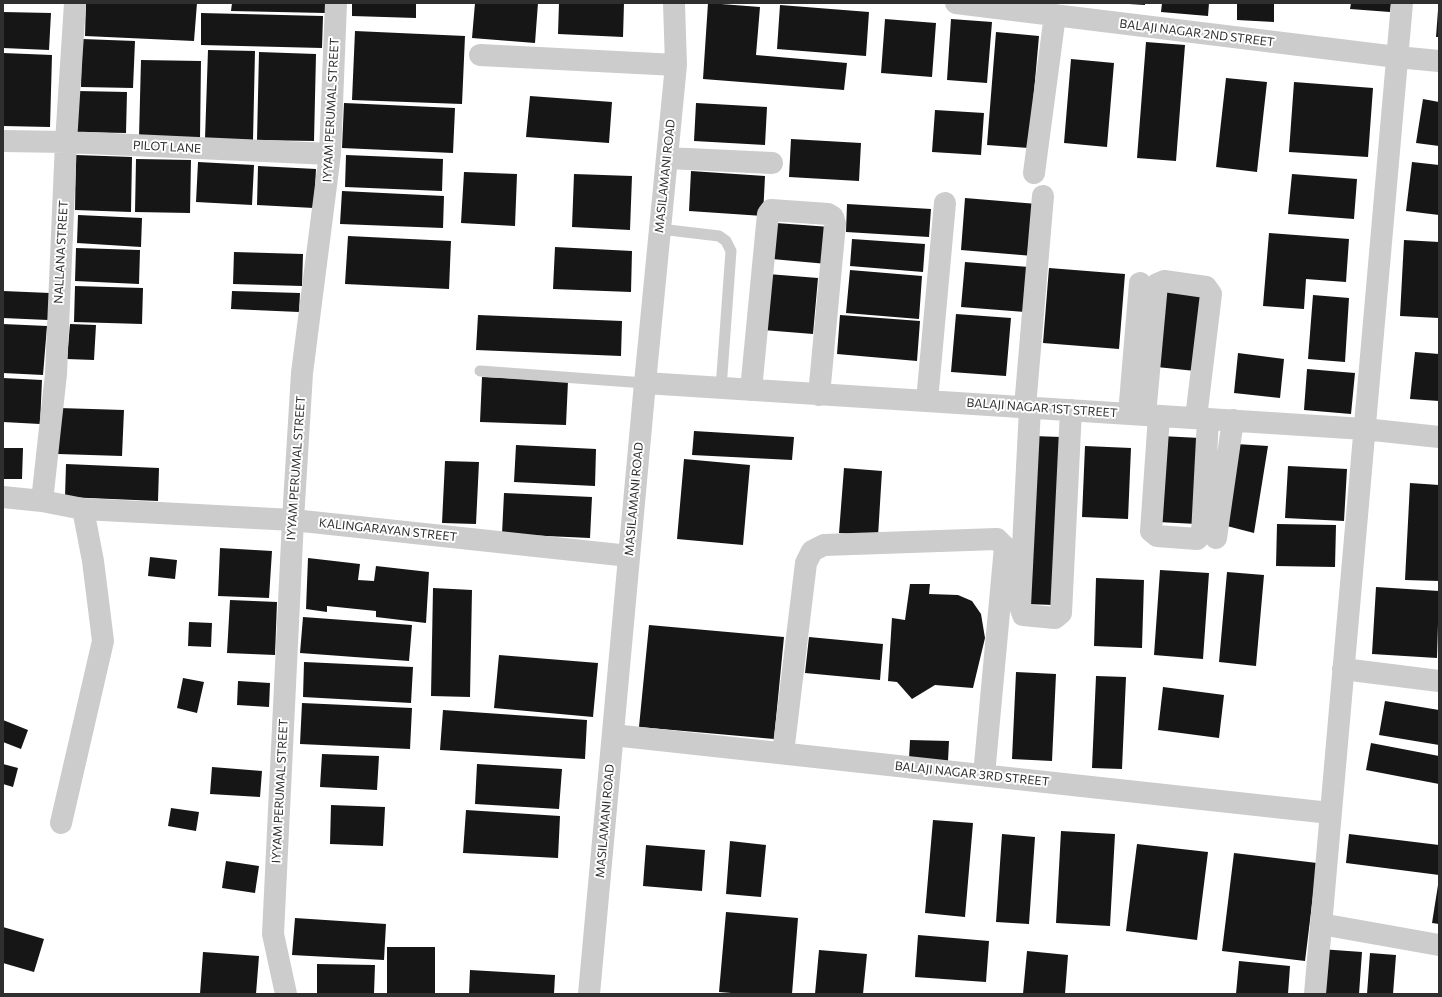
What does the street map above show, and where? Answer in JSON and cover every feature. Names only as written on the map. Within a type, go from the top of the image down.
[{"type":"street","name":"NALLANA STREET","points":[[42,501],[56,374],[66,142],[75,3]]},
{"type":"street","name":"IYYAM PERUMAL STREET","points":[[286,994],[273,934],[293,520],[302,373],[330,154],[336,3]]},
{"type":"street","name":"MASILAMANI ROAD","points":[[589,994],[645,383],[676,65],[674,3]]},
{"type":"street","name":"BALAJI NAGAR 2ND STREET","points":[[956,3],[1439,61]]},
{"type":"street","points":[[1315,994],[1402,3]]},
{"type":"street","points":[[1034,173],[1055,15]]},
{"type":"street","points":[[480,55],[676,65]]},
{"type":"street","name":"PILOT LANE","points":[[3,140],[330,154]]},
{"type":"street","points":[[667,158],[772,163]]},
{"type":"street","points":[[1043,196],[1028,408],[1020,606],[1023,615],[1055,618],[1061,613],[1071,410]]},
{"type":"street","points":[[927,401],[945,203]]},
{"type":"street","points":[[751,390],[768,214],[771,210],[828,214],[833,217],[835,224],[819,394]]},
{"type":"street","points":[[1140,283],[1144,415],[1151,531],[1157,536],[1198,539],[1202,534],[1202,419],[1211,294],[1206,287],[1164,280],[1156,284],[1144,415]]},
{"type":"street","name":"BALAJI NAGAR 1ST STREET","points":[[645,383],[1233,420],[1364,429],[1439,437]]},
{"type":"street","points":[[1216,538],[1233,420]]},
{"type":"street","name":"KALINGARAYAN STREET","points":[[3,497],[42,501],[83,509],[293,520],[629,556]]},
{"type":"street","points":[[61,823],[103,641],[93,561],[83,509]]},
{"type":"street","points":[[783,754],[806,563],[812,551],[824,546],[997,539],[1005,547],[984,775]]},
{"type":"street","points":[[1343,668],[1439,681]]},
{"type":"street","name":"BALAJI NAGAR 3RD STREET","points":[[613,735],[1330,813]]},
{"type":"street","points":[[1321,924],[1439,945]]},
{"type":"lane","points":[[660,228],[719,236],[726,241],[731,251],[721,388]]},
{"type":"lane","points":[[480,371],[645,383]]},
{"type":"building","points":[[86,3],[197,3],[194,41],[85,36]]},
{"type":"building","points":[[232,3],[325,3],[325,13],[231,11]]},
{"type":"building","points":[[352,3],[416,3],[416,18],[352,16]]},
{"type":"building","points":[[475,3],[538,3],[535,43],[472,38]]},
{"type":"building","points":[[559,3],[624,3],[623,37],[558,34]]},
{"type":"building","points":[[708,3],[760,7],[756,55],[847,63],[844,90],[703,79]]},
{"type":"building","points":[[1145,3],[1145,5],[1129,4]]},
{"type":"building","points":[[1162,3],[1209,3],[1208,16],[1161,12]]},
{"type":"building","points":[[1237,3],[1274,3],[1274,22],[1237,20]]},
{"type":"building","points":[[1351,3],[1391,3],[1390,12],[1350,9]]},
{"type":"building","points":[[780,5],[869,12],[866,56],[777,49]]},
{"type":"building","points":[[1438,10],[1439,37],[1436,37]]},
{"type":"building","points":[[3,12],[51,13],[49,50],[3,48]]},
{"type":"building","points":[[201,13],[323,16],[322,48],[201,45]]},
{"type":"building","points":[[885,19],[936,23],[932,77],[881,73]]},
{"type":"building","points":[[951,19],[992,22],[987,83],[947,80]]},
{"type":"building","points":[[355,31],[465,36],[462,104],[352,100]]},
{"type":"building","points":[[996,32],[1039,36],[1029,148],[987,145]]},
{"type":"building","points":[[82,39],[135,41],[133,88],[81,87]]},
{"type":"building","points":[[1146,42],[1185,45],[1176,161],[1137,158]]},
{"type":"building","points":[[208,50],[255,51],[253,140],[205,139]]},
{"type":"building","points":[[259,52],[316,54],[314,141],[257,140]]},
{"type":"building","points":[[3,53],[52,55],[50,127],[3,126]]},
{"type":"building","points":[[1071,59],[1114,63],[1107,147],[1064,143]]},
{"type":"building","points":[[141,60],[201,61],[200,139],[139,137]]},
{"type":"building","points":[[1226,78],[1267,82],[1257,172],[1216,167]]},
{"type":"building","points":[[1294,82],[1373,88],[1368,157],[1289,152]]},
{"type":"building","points":[[78,91],[127,92],[126,133],[77,132]]},
{"type":"building","points":[[530,96],[612,102],[609,143],[526,137]]},
{"type":"building","points":[[1423,99],[1439,102],[1439,146],[1416,143]]},
{"type":"building","points":[[344,103],[455,108],[453,153],[342,148]]},
{"type":"building","points":[[696,103],[767,107],[765,145],[694,141]]},
{"type":"building","points":[[935,110],[984,113],[981,155],[932,152]]},
{"type":"building","points":[[791,139],[861,143],[859,181],[789,177]]},
{"type":"building","points":[[76,155],[132,157],[131,212],[75,210]]},
{"type":"building","points":[[346,155],[443,159],[442,191],[345,187]]},
{"type":"building","points":[[136,159],[191,160],[190,213],[135,212]]},
{"type":"building","points":[[198,162],[254,165],[252,205],[196,202]]},
{"type":"building","points":[[1412,162],[1439,165],[1439,215],[1406,211]]},
{"type":"building","points":[[258,166],[316,169],[314,208],[257,205]]},
{"type":"building","points":[[691,171],[765,176],[763,216],[689,211]]},
{"type":"building","points":[[464,172],[517,174],[515,226],[461,223]]},
{"type":"building","points":[[574,174],[632,176],[630,230],[572,227]]},
{"type":"building","points":[[1292,174],[1357,179],[1354,219],[1288,214]]},
{"type":"building","points":[[342,191],[444,196],[443,228],[340,224]]},
{"type":"building","points":[[965,198],[1037,204],[1033,256],[961,250]]},
{"type":"building","points":[[847,204],[931,209],[929,237],[846,232]]},
{"type":"building","points":[[78,215],[142,218],[141,247],[77,243]]},
{"type":"building","points":[[776,223],[830,227],[827,264],[772,259]]},
{"type":"building","points":[[1269,233],[1349,239],[1346,282],[1306,279],[1304,309],[1263,306]]},
{"type":"building","points":[[348,236],[451,241],[449,289],[345,284]]},
{"type":"building","points":[[852,239],[925,244],[923,272],[850,266]]},
{"type":"building","points":[[1404,240],[1439,242],[1439,318],[1400,316]]},
{"type":"building","points":[[555,247],[632,251],[631,292],[553,289]]},
{"type":"building","points":[[76,248],[140,250],[139,284],[75,281]]},
{"type":"building","points":[[234,252],[303,254],[302,286],[233,284]]},
{"type":"building","points":[[965,262],[1029,267],[1025,312],[961,307]]},
{"type":"building","points":[[1049,268],[1125,274],[1119,349],[1043,343]]},
{"type":"building","points":[[850,270],[922,276],[919,319],[846,313]]},
{"type":"building","points":[[768,274],[818,278],[813,334],[763,330]]},
{"type":"building","points":[[75,286],[143,288],[142,324],[74,322]]},
{"type":"building","points":[[1163,290],[1202,293],[1195,371],[1157,367]]},
{"type":"building","points":[[3,291],[50,293],[48,320],[3,318]]},
{"type":"building","points":[[232,291],[300,293],[299,312],[231,309]]},
{"type":"building","points":[[1313,295],[1349,298],[1345,362],[1308,359]]},
{"type":"building","points":[[956,314],[1011,318],[1006,376],[951,372]]},
{"type":"building","points":[[478,315],[622,321],[621,356],[476,350]]},
{"type":"building","points":[[840,315],[920,321],[917,361],[837,354]]},
{"type":"building","points":[[3,324],[47,326],[43,375],[3,373]]},
{"type":"building","points":[[70,324],[96,325],[94,360],[67,359]]},
{"type":"building","points":[[1415,352],[1439,354],[1439,401],[1410,399]]},
{"type":"building","points":[[1238,353],[1284,359],[1280,398],[1234,393]]},
{"type":"building","points":[[1307,369],[1355,373],[1351,414],[1304,410]]},
{"type":"building","points":[[482,377],[568,381],[566,425],[480,422]]},
{"type":"building","points":[[3,378],[42,380],[40,424],[3,422]]},
{"type":"building","points":[[59,408],[124,410],[122,456],[58,454]]},
{"type":"building","points":[[694,431],[794,437],[792,460],[692,455]]},
{"type":"building","points":[[1033,436],[1061,437],[1054,605],[1025,604]]},
{"type":"building","points":[[1161,436],[1200,438],[1197,524],[1158,522]]},
{"type":"building","points":[[1236,444],[1268,446],[1254,533],[1227,526]]},
{"type":"building","points":[[516,445],[596,449],[595,486],[514,482]]},
{"type":"building","points":[[1085,446],[1131,448],[1128,519],[1082,517]]},
{"type":"building","points":[[3,448],[23,448],[22,479],[3,479]]},
{"type":"building","points":[[684,459],[750,465],[743,545],[677,539]]},
{"type":"building","points":[[445,461],[479,462],[476,524],[442,523]]},
{"type":"building","points":[[66,464],[159,468],[158,501],[65,497]]},
{"type":"building","points":[[1288,466],[1347,469],[1344,521],[1285,518]]},
{"type":"building","points":[[844,468],[882,471],[878,536],[839,533]]},
{"type":"building","points":[[1410,483],[1439,485],[1439,581],[1405,580]]},
{"type":"building","points":[[504,493],[592,497],[590,538],[502,534]]},
{"type":"building","points":[[1277,524],[1336,525],[1335,567],[1276,566]]},
{"type":"building","points":[[220,548],[272,551],[269,598],[218,596]]},
{"type":"building","points":[[150,557],[177,560],[175,579],[148,576]]},
{"type":"building","points":[[308,558],[360,564],[358,580],[374,581],[376,566],[429,572],[426,623],[376,617],[376,611],[327,606],[327,612],[306,609]]},
{"type":"building","points":[[1160,570],[1209,573],[1203,659],[1154,655]]},
{"type":"building","points":[[1227,572],[1264,575],[1256,666],[1219,662]]},
{"type":"building","points":[[1096,578],[1144,580],[1142,648],[1094,646]]},
{"type":"building","points":[[910,584],[930,584],[929,594],[958,595],[972,601],[981,614],[985,638],[973,688],[935,685],[912,699],[897,682],[888,681],[892,618],[905,620]]},
{"type":"building","points":[[1376,587],[1439,591],[1437,658],[1372,654]]},
{"type":"building","points":[[433,588],[472,590],[470,697],[431,696]]},
{"type":"building","points":[[230,600],[277,602],[275,655],[227,653]]},
{"type":"building","points":[[303,617],[412,625],[409,661],[300,653]]},
{"type":"building","points":[[189,622],[212,623],[211,647],[188,646]]},
{"type":"building","points":[[649,625],[784,637],[774,739],[639,727]]},
{"type":"building","points":[[809,637],[883,644],[880,680],[805,673]]},
{"type":"building","points":[[499,655],[598,663],[593,717],[494,708]]},
{"type":"building","points":[[304,662],[413,667],[411,703],[303,697]]},
{"type":"building","points":[[1016,672],[1056,674],[1052,761],[1012,759]]},
{"type":"building","points":[[1096,676],[1126,677],[1122,769],[1092,768]]},
{"type":"building","points":[[183,678],[204,682],[197,713],[177,708]]},
{"type":"building","points":[[238,681],[270,683],[269,707],[237,705]]},
{"type":"building","points":[[1163,687],[1224,695],[1219,738],[1158,730]]},
{"type":"building","points":[[1385,701],[1439,710],[1439,745],[1379,735]]},
{"type":"building","points":[[302,703],[412,708],[410,749],[300,744]]},
{"type":"building","points":[[443,710],[587,720],[585,759],[440,750]]},
{"type":"building","points":[[3,720],[28,730],[21,749],[3,742]]},
{"type":"building","points":[[910,740],[949,741],[948,761],[909,759]]},
{"type":"building","points":[[1371,743],[1439,756],[1439,784],[1366,770]]},
{"type":"building","points":[[322,754],[379,756],[377,790],[320,787]]},
{"type":"building","points":[[3,764],[18,768],[13,787],[3,784]]},
{"type":"building","points":[[477,764],[562,769],[559,809],[475,804]]},
{"type":"building","points":[[212,767],[262,771],[260,797],[210,794]]},
{"type":"building","points":[[331,805],[385,807],[383,846],[330,844]]},
{"type":"building","points":[[171,808],[199,812],[196,831],[168,826]]},
{"type":"building","points":[[466,810],[560,816],[558,858],[463,853]]},
{"type":"building","points":[[933,820],[973,823],[965,917],[925,913]]},
{"type":"building","points":[[1061,831],[1115,834],[1110,926],[1056,923]]},
{"type":"building","points":[[1002,834],[1035,837],[1029,924],[996,922]]},
{"type":"building","points":[[1349,834],[1439,845],[1439,875],[1346,863]]},
{"type":"building","points":[[730,841],[766,845],[761,897],[726,894]]},
{"type":"building","points":[[1137,844],[1208,852],[1197,940],[1126,931]]},
{"type":"building","points":[[646,845],[705,850],[702,891],[643,886]]},
{"type":"building","points":[[1234,853],[1317,863],[1305,961],[1222,951]]},
{"type":"building","points":[[226,861],[259,866],[255,893],[222,888]]},
{"type":"building","points":[[1439,885],[1439,924],[1432,923]]},
{"type":"building","points":[[726,912],[798,918],[792,994],[744,994],[719,992]]},
{"type":"building","points":[[295,918],[386,924],[384,960],[292,955]]},
{"type":"building","points":[[3,927],[44,939],[34,972],[3,963]]},
{"type":"building","points":[[918,935],[989,941],[986,982],[915,977]]},
{"type":"building","points":[[387,947],[435,947],[435,994],[387,994]]},
{"type":"building","points":[[1320,949],[1362,952],[1359,994],[1317,994]]},
{"type":"building","points":[[819,950],[867,954],[863,994],[815,994]]},
{"type":"building","points":[[1027,951],[1068,955],[1065,994],[1023,994]]},
{"type":"building","points":[[203,952],[259,956],[256,994],[200,994]]},
{"type":"building","points":[[1370,953],[1396,955],[1393,994],[1367,994]]},
{"type":"building","points":[[1239,961],[1290,966],[1288,994],[1236,994]]},
{"type":"building","points":[[317,964],[375,965],[374,994],[317,994]]},
{"type":"building","points":[[470,970],[555,975],[554,994],[469,994]]}]
